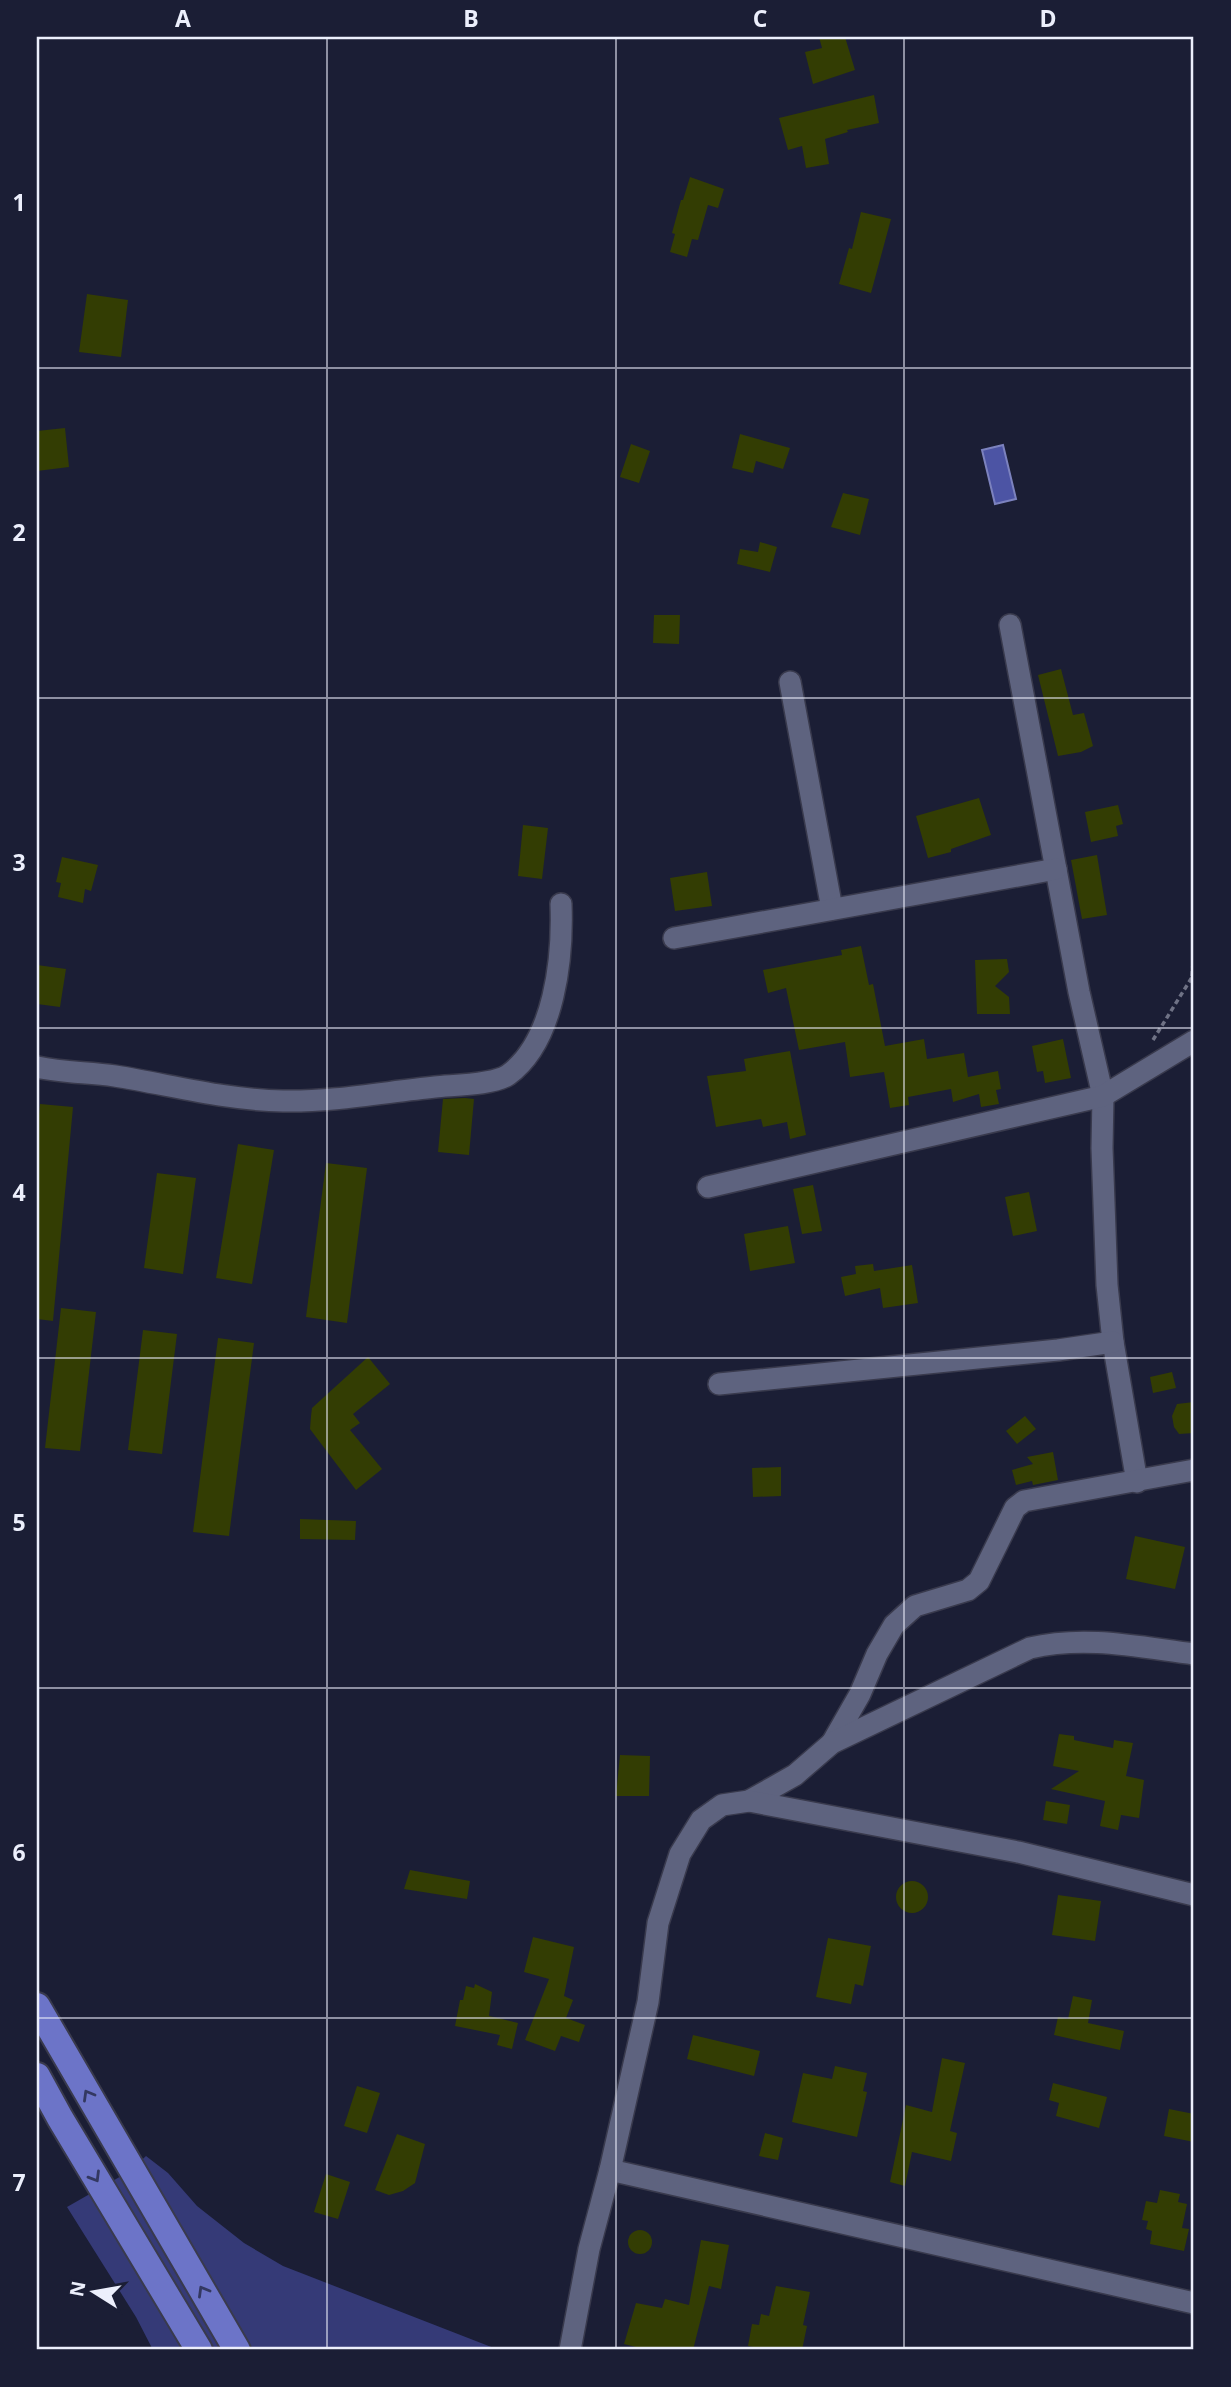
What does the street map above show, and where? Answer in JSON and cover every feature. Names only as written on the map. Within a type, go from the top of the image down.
[{"type":"main road","points":[[37,2006],[237,2350]]},
{"type":"main road","points":[[37,2076],[200,2350]]},
{"type":"street","points":[[1010,625],[1079,992],[1103,1096],[1102,1148],[1107,1285],[1113,1342],[1137,1482]]},
{"type":"street","points":[[790,682],[832,909]]},
{"type":"street","points":[[674,938],[1056,869]]},
{"type":"street","points":[[37,1067],[124,1077],[239,1100],[286,1101],[466,1086],[506,1076],[531,1051],[548,1013],[562,943],[561,904]]},
{"type":"street","points":[[708,1187],[1103,1096],[1194,1041]]},
{"type":"street","points":[[719,1384],[1059,1350],[1113,1342]]},
{"type":"street","points":[[832,1743],[894,1625],[915,1606],[968,1590],[979,1581],[1015,1508],[1024,1501],[1194,1470]]},
{"type":"street","points":[[749,1801],[795,1775],[832,1743],[1030,1648],[1057,1642],[1088,1641],[1194,1654]]},
{"type":"street","points":[[570,2350],[589,2249],[648,2002],[657,1923],[680,1854],[701,1820],[722,1805],[749,1801],[1018,1852],[1194,1895]]},
{"type":"street","points":[[610,2170],[1194,2303]]},
{"type":"path","points":[[1148,1049],[1193,976],[1194,947]]},
{"type":"shaded area","points":[[146,2156],[168,2173],[197,2206],[244,2243],[283,2266],[499,2350],[153,2350],[136,2317],[67,2207],[130,2171]]},
{"type":"water","points":[[1003,445],[1016,499],[995,504],[982,450]]},
{"type":"building","points":[[819,37],[845,37],[855,70],[813,84],[805,52],[822,48]]},
{"type":"building","points":[[874,95],[879,123],[847,130],[848,132],[825,139],[829,164],[806,168],[802,146],[788,150],[779,118]]},
{"type":"building","points":[[690,177],[724,189],[718,208],[708,205],[698,240],[692,239],[687,257],[670,252],[675,234],[672,233]]},
{"type":"building","points":[[861,212],[891,219],[871,293],[839,284],[849,248],[852,249]]},
{"type":"building","points":[[87,294],[128,300],[121,357],[79,352]]},
{"type":"building","points":[[65,428],[69,467],[37,471],[37,431]]},
{"type":"building","points":[[740,434],[790,448],[783,469],[756,461],[753,473],[732,468]]},
{"type":"building","points":[[631,444],[650,451],[639,483],[620,477]]},
{"type":"building","points":[[843,493],[869,499],[860,535],[831,527]]},
{"type":"building","points":[[760,542],[777,547],[770,572],[737,564],[740,549],[758,552]]},
{"type":"building","points":[[654,615],[680,615],[679,644],[653,643]]},
{"type":"building","points":[[1061,669],[1073,715],[1084,713],[1093,746],[1081,752],[1058,756],[1038,675]]},
{"type":"building","points":[[979,798],[991,835],[951,849],[951,852],[928,858],[916,816]]},
{"type":"building","points":[[1118,805],[1123,824],[1116,826],[1118,836],[1091,842],[1085,812]]},
{"type":"building","points":[[523,825],[548,828],[542,879],[518,876]]},
{"type":"building","points":[[1097,855],[1107,915],[1082,919],[1071,860]]},
{"type":"building","points":[[62,857],[98,865],[91,891],[85,889],[83,903],[58,897],[61,883],[56,882]]},
{"type":"building","points":[[707,872],[712,906],[675,911],[670,878]]},
{"type":"building","points":[[861,946],[869,985],[873,984],[885,1046],[924,1039],[927,1059],[964,1053],[968,1077],[998,1071],[1001,1089],[996,1090],[999,1104],[981,1107],[979,1094],[953,1102],[951,1089],[908,1097],[909,1105],[890,1108],[884,1072],[850,1077],[845,1042],[799,1050],[786,988],[768,993],[763,970],[842,955],[841,950]]},
{"type":"building","points":[[1007,959],[1009,972],[995,986],[1009,997],[1010,1014],[977,1014],[975,960]]},
{"type":"building","points":[[37,965],[66,969],[60,1007],[37,1004]]},
{"type":"building","points":[[1063,1039],[1071,1078],[1045,1083],[1043,1071],[1037,1072],[1032,1046]]},
{"type":"building","points":[[790,1051],[806,1135],[790,1139],[787,1122],[763,1127],[761,1119],[716,1127],[707,1076],[746,1071],[744,1059]]},
{"type":"building","points":[[443,1099],[474,1099],[469,1155],[438,1152]]},
{"type":"building","points":[[40,1104],[73,1107],[53,1321],[37,1319],[37,1136]]},
{"type":"building","points":[[238,1144],[274,1150],[252,1284],[216,1278]]},
{"type":"building","points":[[326,1163],[367,1168],[347,1323],[306,1317]]},
{"type":"building","points":[[157,1173],[196,1178],[183,1274],[144,1268]]},
{"type":"building","points":[[813,1185],[822,1231],[802,1234],[793,1189]]},
{"type":"building","points":[[1029,1192],[1037,1231],[1013,1236],[1005,1197]]},
{"type":"building","points":[[788,1226],[795,1263],[750,1271],[744,1234]]},
{"type":"building","points":[[873,1264],[874,1271],[912,1265],[918,1303],[883,1308],[880,1288],[845,1296],[841,1277],[856,1274],[855,1266]]},
{"type":"building","points":[[61,1308],[96,1312],[80,1451],[45,1448]]},
{"type":"building","points":[[143,1330],[177,1334],[162,1454],[128,1450]]},
{"type":"building","points":[[218,1338],[254,1343],[229,1536],[193,1532]]},
{"type":"building","points":[[368,1357],[390,1384],[353,1414],[360,1423],[350,1430],[382,1469],[356,1490],[310,1429],[311,1416],[312,1408]]},
{"type":"building","points":[[1172,1372],[1176,1388],[1153,1393],[1150,1377]]},
{"type":"building","points":[[1194,1402],[1194,1433],[1179,1434],[1174,1427],[1172,1416],[1177,1404]]},
{"type":"building","points":[[1025,1416],[1036,1429],[1017,1444],[1006,1431]]},
{"type":"building","points":[[1053,1452],[1058,1480],[1016,1485],[1012,1470],[1033,1464],[1027,1457]]},
{"type":"building","points":[[781,1467],[781,1496],[753,1497],[752,1468]]},
{"type":"building","points":[[300,1519],[356,1521],[355,1540],[300,1539]]},
{"type":"building","points":[[1135,1536],[1185,1547],[1175,1589],[1126,1579]]},
{"type":"building","points":[[1059,1734],[1113,1748],[1114,1740],[1133,1743],[1126,1776],[1144,1780],[1139,1818],[1121,1815],[1118,1830],[1100,1826],[1105,1801],[1051,1789],[1079,1771],[1053,1766]]},
{"type":"building","points":[[620,1755],[650,1756],[649,1796],[616,1796]]},
{"type":"building","points":[[1046,1801],[1070,1805],[1067,1824],[1043,1820]]},
{"type":"building","points":[[410,1870],[470,1881],[467,1899],[404,1889]]},
{"type":"building","points":[[912,1881],[923,1886],[928,1897],[923,1908],[912,1913],[901,1908],[896,1897],[901,1886]]},
{"type":"building","points":[[1058,1895],[1101,1901],[1095,1941],[1052,1935]]},
{"type":"building","points":[[533,1937],[574,1947],[564,1996],[573,2000],[566,2018],[585,2025],[579,2042],[561,2036],[555,2051],[525,2040],[549,1979],[524,1972]]},
{"type":"building","points":[[828,1938],[871,1946],[863,1986],[855,1984],[851,2004],[816,1997]]},
{"type":"building","points":[[475,1984],[492,1992],[489,2016],[518,2023],[512,2049],[497,2045],[500,2035],[455,2026],[466,1986],[474,1988]]},
{"type":"building","points":[[1073,1996],[1092,2000],[1088,2023],[1124,2031],[1120,2050],[1054,2035],[1058,2017],[1068,2019]]},
{"type":"building","points":[[693,2035],[760,2051],[754,2076],[687,2059]]},
{"type":"building","points":[[942,2058],[965,2063],[950,2131],[957,2133],[951,2161],[912,2152],[905,2186],[890,2182],[906,2105],[932,2112]]},
{"type":"building","points":[[835,2066],[867,2073],[863,2091],[867,2092],[857,2137],[792,2122],[803,2073],[832,2079]]},
{"type":"building","points":[[1053,2083],[1107,2097],[1099,2128],[1056,2116],[1059,2103],[1049,2100]]},
{"type":"building","points":[[357,2086],[380,2093],[367,2133],[344,2126]]},
{"type":"building","points":[[1169,2109],[1194,2114],[1194,2142],[1164,2136]]},
{"type":"building","points":[[765,2133],[783,2138],[778,2160],[759,2156]]},
{"type":"building","points":[[397,2134],[425,2144],[415,2183],[403,2191],[389,2195],[375,2190]]},
{"type":"building","points":[[326,2174],[350,2182],[338,2219],[314,2212]]},
{"type":"building","points":[[1160,2190],[1180,2194],[1178,2202],[1187,2204],[1182,2228],[1189,2229],[1184,2251],[1150,2244],[1152,2231],[1146,2229],[1148,2221],[1142,2220],[1146,2201],[1157,2203]]},
{"type":"building","points":[[640,2230],[651,2237],[652,2242],[645,2253],[640,2254],[629,2247],[628,2242],[635,2231]]},
{"type":"building","points":[[701,2240],[729,2245],[721,2289],[709,2286],[693,2350],[648,2350],[624,2344],[636,2303],[662,2308],[665,2299],[689,2305]]},
{"type":"building","points":[[776,2286],[810,2292],[803,2325],[807,2326],[802,2350],[768,2350],[748,2346],[752,2324],[759,2325],[761,2314],[769,2316]]}]
